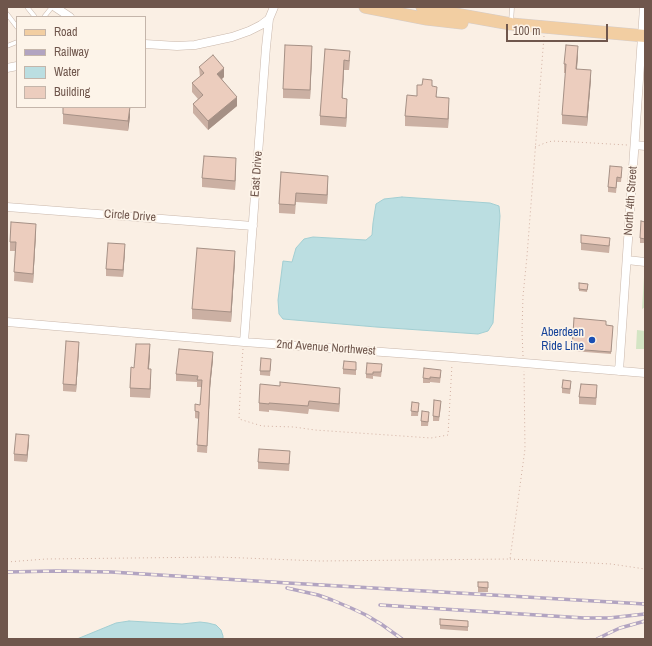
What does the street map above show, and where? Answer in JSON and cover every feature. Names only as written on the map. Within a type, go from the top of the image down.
[{"type":"main road","points":[[365,7],[442,21],[511,24],[644,36]]},
{"type":"main road","points":[[422,7],[511,24]]},
{"type":"street","points":[[53,7],[68,16]]},
{"type":"street","name":"East Drive","points":[[244,342],[266,47],[269,19],[274,7]]},
{"type":"street","name":"North 4th Street","points":[[619,371],[644,36],[644,7]]},
{"type":"street","points":[[146,44],[177,46],[232,37],[249,31],[269,19]]},
{"type":"street","points":[[635,146],[645,146]]},
{"type":"street","name":"Circle Drive","points":[[7,207],[253,226]]},
{"type":"street","points":[[627,260],[645,262]]},
{"type":"street","name":"2nd Avenue Northwest","points":[[7,322],[645,373]]},
{"type":"lane","points":[[27,7],[34,16]]},
{"type":"lane","points":[[45,16],[53,7]]},
{"type":"lane","points":[[511,24],[512,7]]},
{"type":"lane","points":[[7,14],[16,26]]},
{"type":"path","points":[[510,559],[525,449],[522,331],[523,296],[545,27]]},
{"type":"path","points":[[535,147],[552,142],[635,146]]},
{"type":"path","points":[[244,342],[239,419],[262,426],[294,427],[315,430],[430,438],[448,435],[452,357]]},
{"type":"path","points":[[7,562],[46,559],[212,557],[320,561],[510,559],[611,564],[645,569]]},
{"type":"green space","points":[[644,277],[645,307],[642,309]]},
{"type":"green space","points":[[637,330],[645,331],[644,349],[636,349]]},
{"type":"water","points":[[402,197],[490,203],[499,206],[500,216],[493,323],[488,331],[478,334],[283,319],[279,314],[278,300],[283,261],[292,262],[296,248],[304,239],[313,237],[366,240],[372,235],[376,204],[384,199]]},
{"type":"water","points":[[129,621],[182,624],[200,622],[208,623],[216,625],[221,630],[223,639],[77,639],[116,623]]},
{"type":"building","points":[[285,45],[312,46],[310,90],[283,89]]},
{"type":"building","points":[[566,45],[578,46],[576,69],[591,70],[587,117],[562,115]]},
{"type":"building","points":[[325,49],[350,51],[349,61],[344,60],[342,98],[347,99],[346,118],[320,116]]},
{"type":"building","points":[[213,55],[224,68],[217,74],[237,97],[208,121],[193,104],[203,95],[192,83],[204,73],[199,67]]},
{"type":"building","points":[[423,79],[432,80],[432,86],[437,87],[436,97],[449,98],[448,119],[405,116],[407,95],[417,96],[417,85],[422,85]]},
{"type":"building","points":[[63,108],[130,108],[128,121],[63,114]]},
{"type":"building","points":[[204,156],[236,158],[235,181],[202,178]]},
{"type":"building","points":[[610,166],[622,167],[621,178],[617,177],[616,188],[608,187]]},
{"type":"building","points":[[281,172],[328,176],[327,195],[296,193],[295,205],[279,204]]},
{"type":"building","points":[[641,221],[645,222],[645,239],[640,238]]},
{"type":"building","points":[[11,222],[36,224],[33,274],[14,272],[16,242],[10,242]]},
{"type":"building","points":[[581,235],[610,238],[609,246],[581,243]]},
{"type":"building","points":[[108,243],[125,244],[123,270],[106,269]]},
{"type":"building","points":[[197,248],[235,251],[231,312],[192,309]]},
{"type":"building","points":[[579,283],[588,284],[587,290],[579,289]]},
{"type":"building","name":"Aberdeen Ride Line","points":[[574,318],[606,321],[606,325],[613,326],[611,352],[572,349]]},
{"type":"building","points":[[66,341],[79,342],[76,385],[63,384]]},
{"type":"building","points":[[136,344],[150,344],[148,369],[151,369],[150,389],[130,388],[131,367],[134,368]]},
{"type":"building","points":[[179,349],[213,352],[207,446],[197,445],[199,412],[195,411],[195,404],[200,405],[202,380],[197,380],[198,376],[176,374]]},
{"type":"building","points":[[261,358],[271,359],[270,371],[260,371]]},
{"type":"building","points":[[344,361],[356,362],[356,370],[343,369]]},
{"type":"building","points":[[367,363],[382,364],[381,372],[366,374]]},
{"type":"building","points":[[424,368],[441,370],[440,378],[423,378]]},
{"type":"building","points":[[563,380],[571,381],[570,389],[562,388]]},
{"type":"building","points":[[280,382],[340,388],[339,404],[309,401],[308,406],[259,403],[260,384],[280,386]]},
{"type":"building","points":[[581,384],[597,385],[596,398],[579,397]]},
{"type":"building","points":[[434,400],[441,401],[439,417],[433,416]]},
{"type":"building","points":[[412,402],[419,403],[418,412],[411,411]]},
{"type":"building","points":[[422,411],[429,412],[428,422],[421,421]]},
{"type":"building","points":[[16,434],[29,435],[27,455],[14,454]]},
{"type":"building","points":[[259,449],[290,451],[289,464],[258,462]]},
{"type":"building","points":[[478,582],[488,582],[488,588],[478,587]]},
{"type":"building","points":[[440,619],[468,621],[468,627],[440,625]]},
{"type":"railway","points":[[7,572],[111,572],[645,604]]},
{"type":"railway","points":[[287,588],[318,595],[351,608],[381,624],[402,639]]},
{"type":"railway","points":[[380,605],[584,618],[609,618],[645,614]]},
{"type":"railway","points":[[597,639],[620,628],[645,621]]},
{"type":"place","name":"Aberdeen Ride Line","points":[[592,340]]}]
